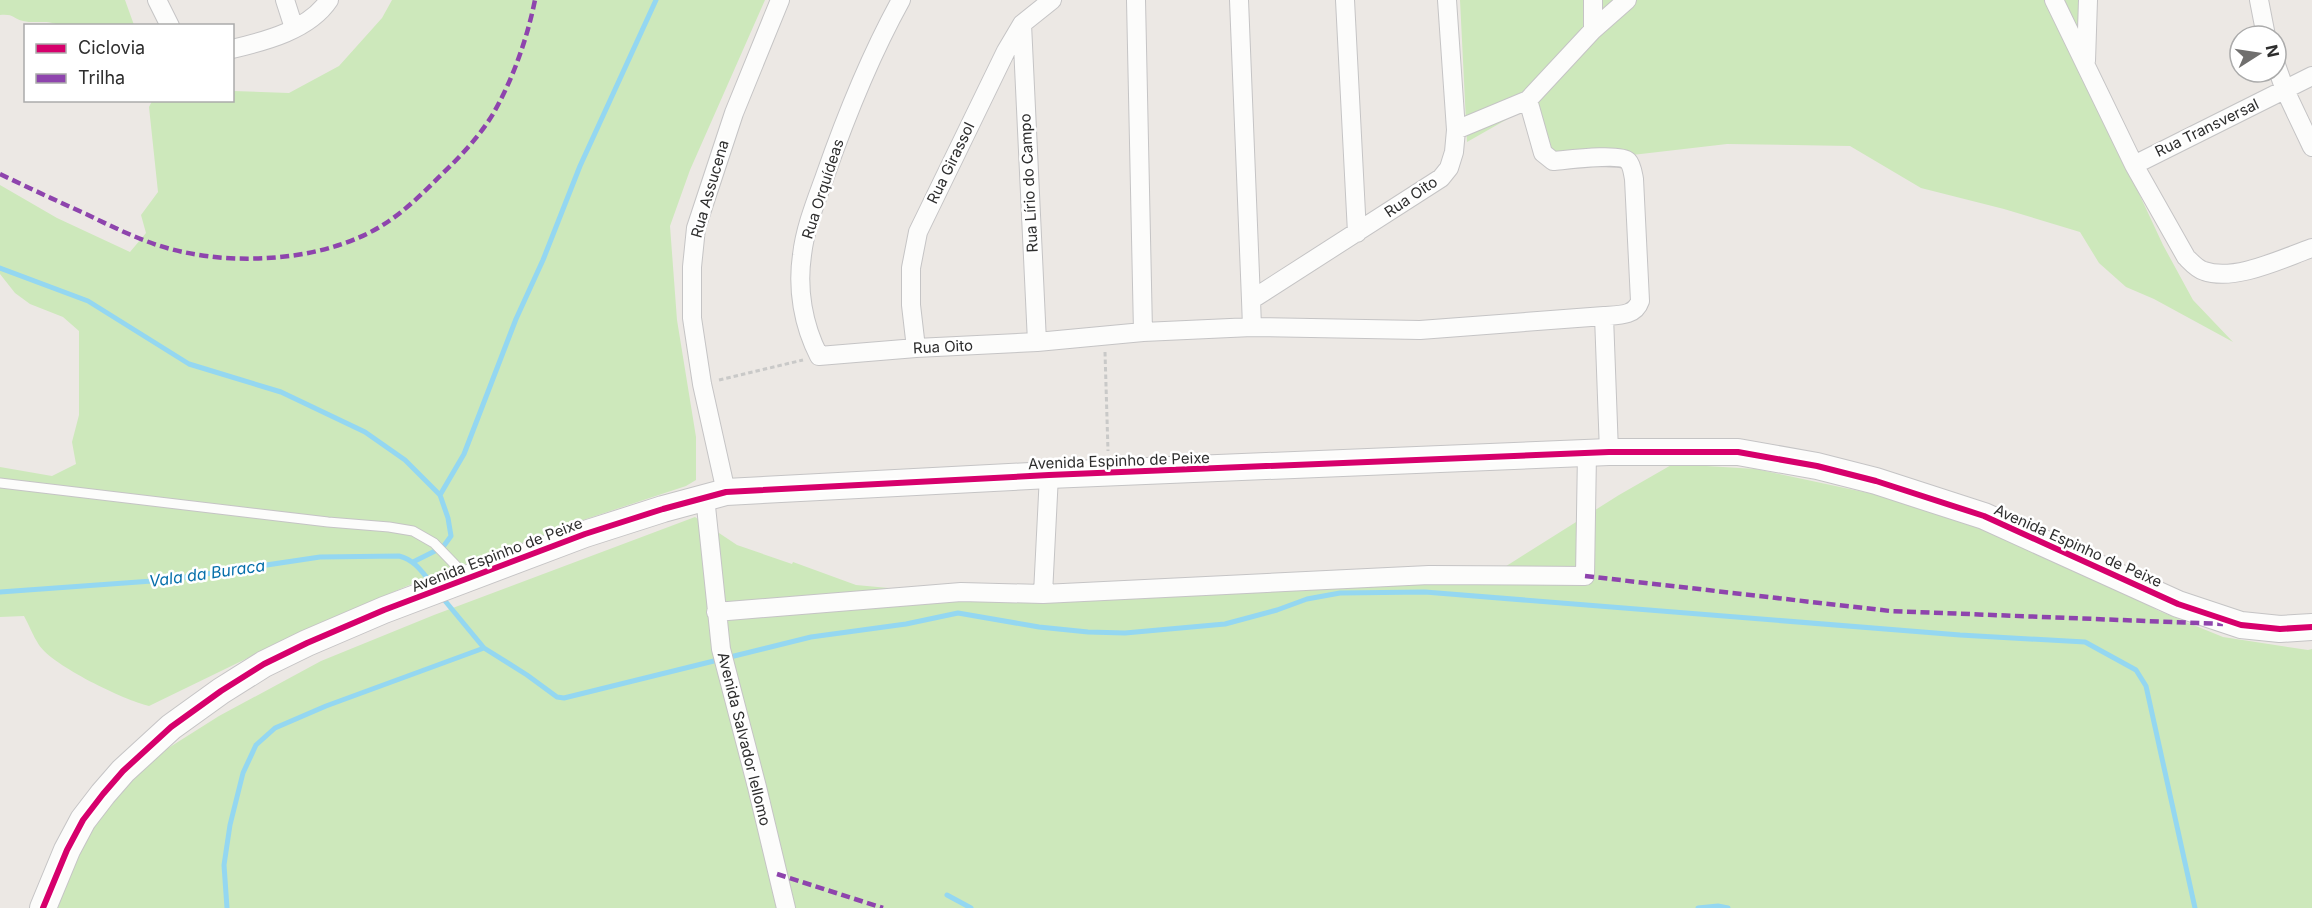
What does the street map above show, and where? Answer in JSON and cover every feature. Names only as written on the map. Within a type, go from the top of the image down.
[{"type":"street","points":[[157,0],[169,24]]},
{"type":"street","points":[[285,0],[294,28]]},
{"type":"street","points":[[234,48],[270,39],[294,28],[321,12],[329,0]]},
{"type":"street","name":"Rua Assucena","points":[[716,495],[692,318],[692,267],[696,228],[734,112],[780,0]]},
{"type":"street","name":"Rua Orquídeas","points":[[819,356],[804,321],[802,253],[834,151],[886,27],[901,0]]},
{"type":"street","name":"Rua Girassol","points":[[916,348],[911,305],[911,268],[918,232],[992,78],[1022,24],[1052,0]]},
{"type":"street","points":[[1136,0],[1143,332]]},
{"type":"street","points":[[1239,0],[1252,327]]},
{"type":"street","points":[[1345,0],[1357,233]]},
{"type":"street","name":"Rua Oito","points":[[1251,300],[1441,178],[1449,168],[1454,152],[1456,130],[1447,0]]},
{"type":"street","points":[[1593,0],[1593,30]]},
{"type":"street","points":[[1456,130],[1528,100],[1593,30],[1628,0]]},
{"type":"street","points":[[2054,0],[2134,165],[2187,256],[2203,271],[2220,273],[2249,270],[2312,248]]},
{"type":"street","points":[[2086,65],[2088,0]]},
{"type":"street","points":[[2259,0],[2264,24]]},
{"type":"street","name":"Rua Lírio do Campo","points":[[1022,24],[1037,342]]},
{"type":"street","name":"Rua Transversal","points":[[2134,165],[2312,76]]},
{"type":"street","points":[[2283,84],[2312,147]]},
{"type":"street","name":"Rua Oito","points":[[819,356],[1037,342],[1143,332],[1252,327],[1420,330],[1628,314],[1635,310],[1640,301],[1634,179],[1629,163],[1616,157],[1553,161],[1548,159],[1543,153],[1528,100]]},
{"type":"street","points":[[716,612],[961,592],[1043,594],[1429,575],[1585,576],[1598,452],[1605,316]]},
{"type":"street","name":"Avenida Espinho de Peixe","points":[[43,908],[67,849],[83,820],[123,771],[171,727],[272,660],[384,610],[585,534],[716,495],[1049,475],[1598,452],[1738,452],[1806,464],[1876,481],[1984,516],[2178,604],[2241,625],[2280,629],[2312,627]]},
{"type":"street","points":[[1043,594],[1049,475]]},
{"type":"street","name":"Avenida Salvador Iellomo","points":[[716,495],[711,546],[720,649],[786,908]]},
{"type":"lane","points":[[0,483],[413,531],[434,543],[469,579]]},
{"type":"path","points":[[1104,336],[1108,473]]},
{"type":"path","points":[[702,384],[819,356]]},
{"type":"green space","points":[[0,0],[125,0],[134,24],[54,24],[28,22],[0,15]]},
{"type":"green space","points":[[392,0],[765,0],[690,170],[670,226],[677,320],[696,437],[696,480],[686,486],[586,519],[407,586],[301,632],[149,706],[138,703],[107,690],[59,663],[39,645],[24,616],[0,617],[0,467],[52,476],[76,464],[72,442],[79,415],[79,331],[63,317],[30,304],[15,293],[0,274],[0,185],[57,218],[130,252],[146,233],[141,215],[158,192],[149,107],[152,102],[234,102],[234,91],[289,93],[339,66],[382,18]]},
{"type":"green space","points":[[1460,0],[2079,0],[2085,41],[2114,140],[2163,245],[2193,300],[2233,342],[2154,299],[2126,287],[2099,263],[2080,232],[2004,209],[1921,188],[1850,146],[1727,144],[1546,165],[1525,109],[1467,142]]},
{"type":"green space","points":[[1673,464],[1756,469],[1887,497],[2046,551],[2159,611],[2223,637],[2312,649],[2312,908],[58,908],[65,882],[88,827],[132,778],[162,752],[219,716],[321,661],[434,615],[695,517],[737,545],[856,585],[943,593],[1500,570]]},
{"type":"waterway","points":[[440,495],[464,454],[516,319],[543,260],[580,166],[656,0]]},
{"type":"waterway","points":[[0,268],[88,301],[189,364],[281,392],[365,432],[405,460],[440,495],[451,536],[443,547],[413,562]]},
{"type":"waterway","name":"Vala da Buraca","points":[[0,592],[166,580],[320,557],[399,556],[414,563],[432,584]]},
{"type":"waterway","points":[[441,596],[484,648],[557,697],[564,698],[811,637],[906,624],[958,613],[1039,627],[1125,633],[1225,624],[1307,599],[1340,593],[1425,592],[1960,635],[2085,642],[2136,670],[2146,686],[2195,908]]},
{"type":"waterway","points":[[227,908],[224,865],[230,825],[243,773],[256,745],[275,728],[326,706],[484,648]]},
{"type":"waterway","points":[[947,895],[971,908]]},
{"type":"waterway","points":[[1698,908],[1718,906],[1728,908]]},
{"type":"marked path","points":[[0,174],[133,236],[183,252],[234,258],[262,258],[289,256],[343,244],[367,234],[403,211],[475,139],[493,114],[513,73],[535,0]]},
{"type":"marked path","points":[[1585,576],[1890,611],[2223,624]]},
{"type":"marked path","points":[[777,874],[883,908]]},
{"type":"cycle path","points":[[43,908],[67,850],[83,820],[123,771],[171,727],[264,664],[384,610],[585,534],[726,492],[1049,475],[1609,452],[1738,452],[1817,466],[1876,481],[1984,516],[2178,604],[2241,625],[2280,629],[2312,627]]}]
